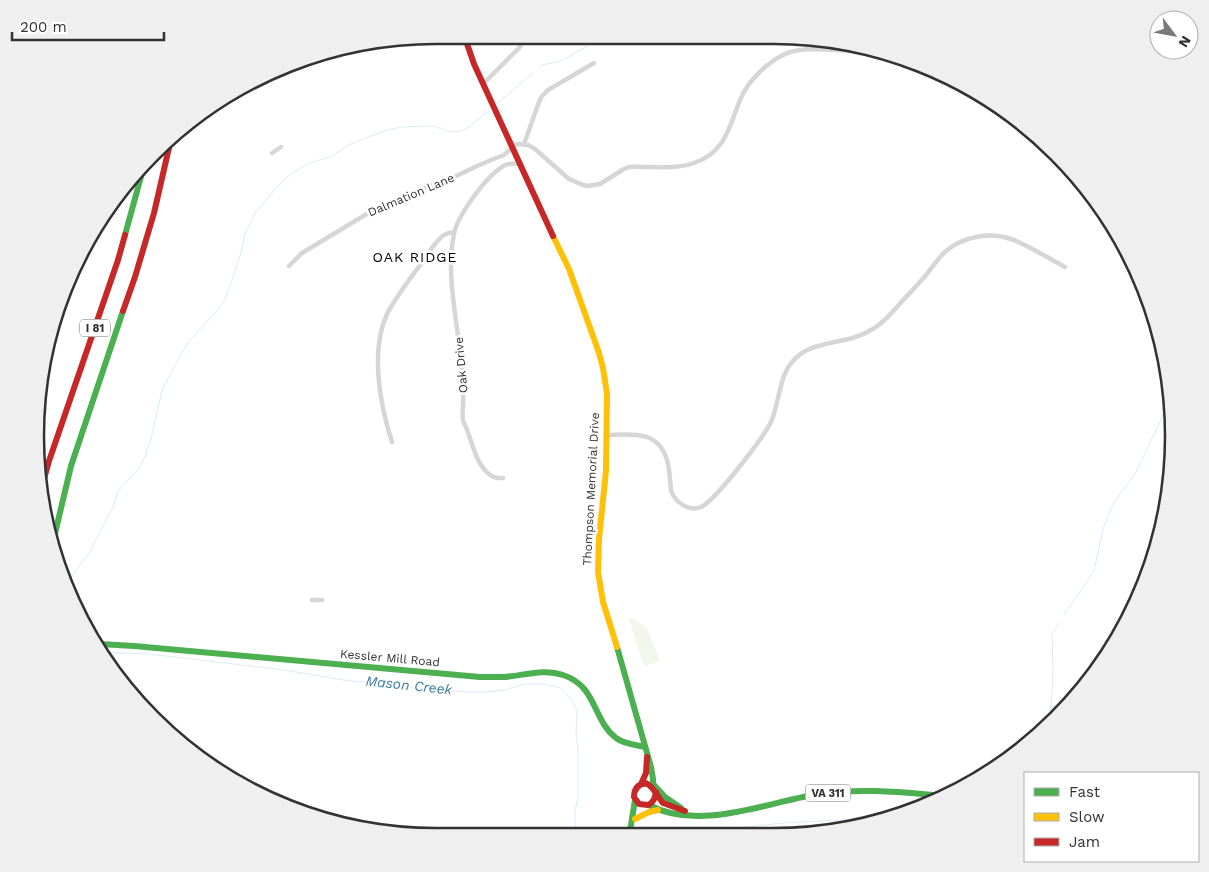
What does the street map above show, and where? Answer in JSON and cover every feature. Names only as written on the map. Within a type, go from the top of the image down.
[{"type":"main road","name":"Thompson Memorial Drive","points":[[467,44],[483,84],[569,269],[599,353],[606,383],[607,436],[606,471],[598,556],[600,587],[644,748],[651,765],[654,788]]},
{"type":"main road","name":"I 81","points":[[55,531],[71,466],[136,277],[154,213],[169,149]]},
{"type":"main road","name":"I 81","points":[[46,472],[118,260],[141,177]]},
{"type":"main road","name":"Kessler Mill Road","points":[[104,644],[472,676],[503,676],[541,672],[557,673],[571,678],[583,687],[606,727],[614,736],[619,740],[644,748]]},
{"type":"main road","points":[[629,828],[635,790],[641,784],[646,773],[647,756]]},
{"type":"main road","points":[[630,828],[640,811],[655,800],[654,788],[648,784],[641,784]]},
{"type":"main road","name":"VA 311","points":[[654,788],[658,787],[664,796],[685,811],[710,815]]},
{"type":"main road","name":"VA 311","points":[[647,806],[658,810],[692,816],[743,811],[799,797],[832,792],[930,795]]},
{"type":"main road","points":[[635,800],[639,804],[647,806]]},
{"type":"main road","points":[[635,819],[658,810]]},
{"type":"street","points":[[483,84],[521,44]]},
{"type":"street","points":[[594,63],[548,90],[542,96],[524,144],[535,149],[569,179],[588,186],[600,184],[624,168],[693,163],[709,156],[717,149],[727,134],[744,91],[761,71],[778,58],[793,51],[804,49],[850,51]]},
{"type":"street","name":"Dalmation Lane","points":[[289,266],[302,253],[370,212],[405,195],[452,178],[496,158],[512,147],[524,144]]},
{"type":"street","points":[[272,153],[281,148]]},
{"type":"street","name":"Oak Drive","points":[[503,478],[491,476],[483,468],[462,419],[463,372],[452,280],[452,260],[454,233],[458,221],[466,209],[490,176],[502,166],[520,164]]},
{"type":"street","points":[[392,442],[387,426],[378,371],[379,340],[393,304],[429,252],[444,235],[454,233]]},
{"type":"street","points":[[607,436],[638,434],[655,441],[667,459],[673,496],[684,506],[690,508],[700,507],[708,502],[723,486],[764,434],[775,413],[786,372],[793,361],[808,349],[825,343],[851,339],[877,327],[950,248],[975,237],[1001,237],[1016,241],[1065,267]]},
{"type":"street","points":[[312,600],[322,600]]},
{"type":"shaded area","points":[[633,618],[647,629],[660,661],[644,666],[629,619]]},
{"type":"waterway","points":[[540,66],[561,61],[591,44]]},
{"type":"waterway","points":[[497,104],[534,72]]},
{"type":"waterway","points":[[71,577],[89,553],[113,507],[118,491],[139,468],[151,439],[162,390],[189,341],[224,301],[233,278],[245,233],[256,212],[276,188],[287,177],[307,164],[332,156],[351,144],[384,131],[401,127],[433,126],[451,132],[461,131],[490,110]]},
{"type":"waterway","points":[[1064,615],[1094,571],[1103,529],[1114,502],[1135,474],[1164,411]]},
{"type":"waterway","points":[[1051,712],[1053,673],[1052,634],[1059,623]]},
{"type":"waterway","name":"Mason Creek","points":[[109,652],[149,654],[284,670],[344,680],[468,692],[504,690],[525,684],[543,684],[561,688],[572,700],[577,711],[578,799],[575,810],[576,828]]},
{"type":"waterway","name":"Mason Creek","points":[[738,828],[783,823],[858,819]]},
{"type":"traffic: fast","points":[[125,235],[141,177]]},
{"type":"traffic: fast","points":[[55,532],[71,466],[123,311]]},
{"type":"traffic: fast","points":[[104,644],[480,677],[503,677],[540,672],[556,673],[574,680],[582,687],[602,722],[616,738],[626,743],[645,747]]},
{"type":"traffic: fast","points":[[617,647],[651,767],[653,787]]},
{"type":"traffic: fast","points":[[654,785],[665,797],[681,808]]},
{"type":"traffic: fast","points":[[649,805],[669,813],[691,816],[736,812],[825,793],[886,791],[931,795]]},
{"type":"traffic: fast","points":[[630,828],[635,800]]},
{"type":"traffic: slow","points":[[553,236],[569,269],[603,368],[607,394],[606,471],[599,539],[598,572],[603,602],[617,647]]},
{"type":"traffic: slow","points":[[635,819],[658,810]]},
{"type":"traffic: jam","points":[[467,44],[474,64],[553,236]]},
{"type":"traffic: jam","points":[[123,311],[154,213],[169,149]]},
{"type":"traffic: jam","points":[[46,472],[125,235]]},
{"type":"traffic: jam","points":[[641,784],[646,773],[647,757]]},
{"type":"traffic: jam","points":[[656,792],[656,794],[654,800],[648,805],[639,804],[634,797],[637,787],[646,783],[653,789],[655,792],[657,795],[663,803],[685,811]]},
{"type":"district","name":"OAK RIDGE","points":[[415,257]]}]
